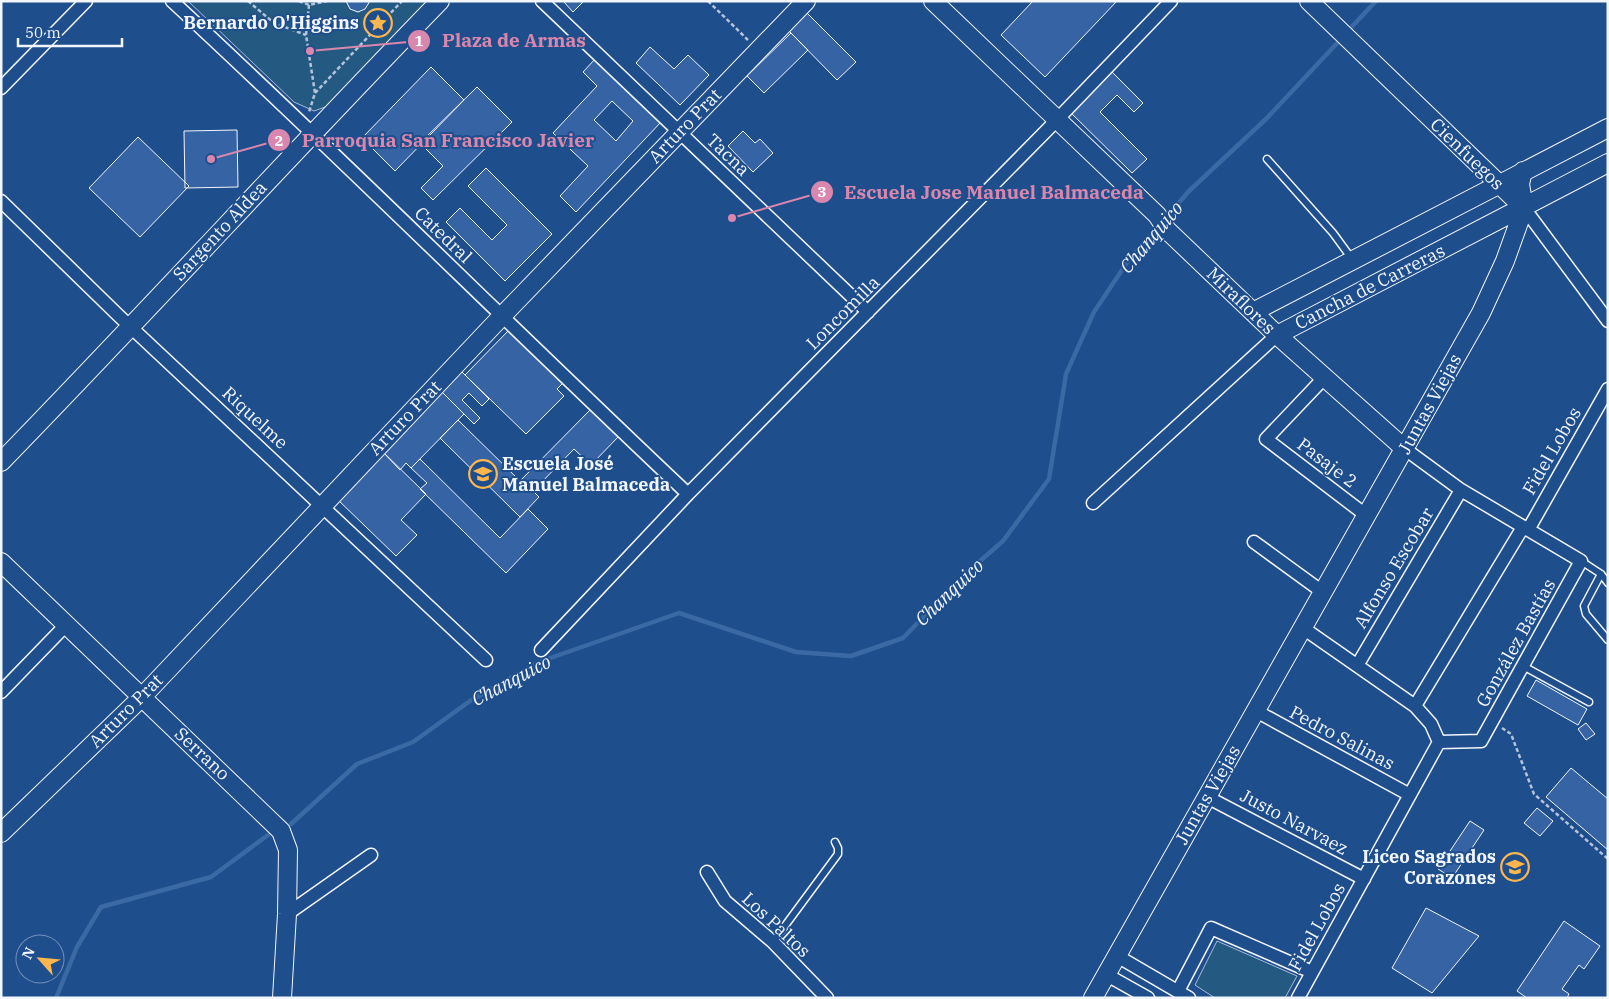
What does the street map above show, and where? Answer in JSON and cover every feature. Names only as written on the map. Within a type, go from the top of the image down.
[{"type":"street","points":[[1,88],[86,1]]},
{"type":"street","name":"Catedral","points":[[172,1],[309,129],[688,494]]},
{"type":"street","name":"Sargento Aldea","points":[[1,462],[130,326],[309,129],[440,1]]},
{"type":"street","name":"Tacna","points":[[542,1],[868,312]]},
{"type":"street","name":"Arturo Prat","points":[[3,829],[141,698],[322,504],[806,1]]},
{"type":"street","name":"Miraflores","points":[[933,1],[1157,215],[1167,230],[1276,335],[1405,449],[1460,490],[1581,561]]},
{"type":"street","name":"Loncomilla","points":[[541,650],[688,494],[1057,120],[1171,1]]},
{"type":"street","name":"Cienfuegos","points":[[1309,1],[1524,208],[1608,321]]},
{"type":"street","name":"Cancha de Carreras","points":[[1253,312],[1608,128]]},
{"type":"street","name":"Cancha de Carreras","points":[[1093,503],[1276,335],[1608,163]]},
{"type":"street","points":[[1523,171],[1520,184],[1524,208]]},
{"type":"street","name":"Riquelme","points":[[1,201],[130,326],[322,504],[486,660]]},
{"type":"street","name":"Juntas Viejas","points":[[1094,998],[1481,313],[1505,261],[1524,208]]},
{"type":"street","name":"Pasaje 2","points":[[1324,378],[1266,439],[1367,516]]},
{"type":"street","name":"Fidel Lobos","points":[[1415,706],[1525,529],[1608,389]]},
{"type":"street","name":"Alfonso Escobar","points":[[1358,664],[1460,490]]},
{"type":"street","points":[[1254,542],[1324,593]]},
{"type":"street","name":"González Bastías","points":[[1440,742],[1481,741],[1581,561]]},
{"type":"street","name":"Serrano","points":[[1,562],[281,831],[288,850],[287,914],[282,998]]},
{"type":"street","points":[[1,692],[66,625]]},
{"type":"street","points":[[1303,628],[1358,664],[1415,706],[1432,724],[1440,742]]},
{"type":"street","name":"Pedro Salinas","points":[[1256,711],[1410,795]]},
{"type":"street","name":"Fidel Lobos","points":[[1298,998],[1440,742]]},
{"type":"street","name":"Justo Narvaez","points":[[1207,797],[1364,879]]},
{"type":"street","points":[[287,914],[371,855]]},
{"type":"street","name":"Los Paltos","points":[[707,872],[725,901],[773,942],[827,998]]},
{"type":"street","points":[[1117,956],[1184,995],[1211,928],[1312,972]]},
{"type":"street","points":[[1107,974],[1148,998]]},
{"type":"lane","points":[[1267,159],[1333,233],[1353,260]]},
{"type":"lane","points":[[1581,561],[1601,574],[1608,583]]},
{"type":"lane","points":[[1601,574],[1584,606],[1586,614],[1608,640]]},
{"type":"lane","points":[[1523,666],[1589,702]]},
{"type":"lane","points":[[773,942],[838,854],[835,842]]},
{"type":"path","points":[[248,1],[274,24],[306,35]]},
{"type":"path","points":[[299,1],[309,5],[326,1]]},
{"type":"path","points":[[315,93],[346,63],[402,1]]},
{"type":"path","points":[[708,1],[760,50]]},
{"type":"path","points":[[309,5],[306,35],[315,93],[309,129]]},
{"type":"path","points":[[1492,722],[1511,734],[1534,794],[1608,859]]},
{"type":"shaded area","points":[[188,1],[428,1],[328,106],[314,111],[294,102]]},
{"type":"shaded area","points":[[1217,941],[1297,976],[1285,998],[1215,998],[1195,985]]},
{"type":"building","points":[[346,1],[370,1],[365,9],[358,12],[350,9]]},
{"type":"building","points":[[563,1],[584,1],[573,12]]},
{"type":"building","points":[[1033,1],[1117,1],[1045,77],[1001,35]]},
{"type":"building","points":[[807,13],[856,62],[837,80],[789,31]]},
{"type":"building","points":[[791,33],[808,50],[764,93],[747,76]]},
{"type":"building","points":[[650,47],[674,69],[688,55],[709,75],[680,105],[636,63]]},
{"type":"building","points":[[596,58],[662,121],[576,212],[560,196],[588,166],[553,133],[597,86],[583,72]],"holes":[[[612,101],[633,121],[616,141],[594,120]]]},
{"type":"building","points":[[431,67],[464,100],[395,171],[362,138]]},
{"type":"building","points":[[1110,70],[1143,103],[1134,112],[1117,95],[1100,112],[1147,159],[1132,173],[1069,111]]},
{"type":"building","points":[[477,87],[512,122],[433,200],[421,188],[443,166],[420,143]]},
{"type":"building","points":[[237,130],[238,187],[185,188],[184,131]]},
{"type":"building","points":[[743,131],[755,143],[760,139],[773,153],[753,172],[728,146]]},
{"type":"building","points":[[138,137],[189,186],[140,237],[89,188]]},
{"type":"building","points":[[486,168],[552,234],[505,281],[446,222],[460,208],[492,240],[507,225],[468,186]]},
{"type":"building","points":[[510,329],[564,382],[557,389],[564,396],[526,434],[465,375]]},
{"type":"building","points":[[459,369],[489,399],[482,406],[469,393],[462,400],[480,418],[474,424],[440,390]]},
{"type":"building","points":[[440,390],[464,414],[411,468],[406,463],[400,470],[381,450]]},
{"type":"building","points":[[591,409],[619,436],[591,465],[574,449],[533,491],[539,497],[520,517],[440,438],[458,420],[520,481]]},
{"type":"building","points":[[381,450],[426,494],[401,520],[417,535],[396,556],[335,497]]},
{"type":"building","points":[[420,459],[500,538],[528,509],[548,529],[506,573],[420,489],[427,483],[411,468]]},
{"type":"building","points":[[1536,680],[1587,709],[1578,725],[1527,696]]},
{"type":"building","points":[[1586,723],[1595,734],[1586,740],[1578,729]]},
{"type":"building","points":[[1571,768],[1608,799],[1608,850],[1546,797]]},
{"type":"building","points":[[1537,808],[1553,821],[1540,836],[1524,823]]},
{"type":"building","points":[[1470,821],[1484,830],[1452,878],[1438,869]]},
{"type":"building","points":[[1426,908],[1479,936],[1432,993],[1392,968]]},
{"type":"building","points":[[1564,921],[1600,946],[1584,969],[1579,965],[1562,989],[1569,994],[1567,998],[1527,998],[1517,991]]},
{"type":"waterway","name":"Chanquico","points":[[1346,33],[1376,1]]},
{"type":"waterway","name":"Chanquico","points":[[1165,219],[1189,191],[1266,119],[1341,39]]},
{"type":"waterway","name":"Chanquico","points":[[291,824],[357,764],[413,742],[470,701],[539,662],[679,613],[796,652],[851,656],[903,638],[965,574],[1003,541],[1049,479],[1066,374],[1094,312],[1128,261],[1160,225]]},
{"type":"waterway","points":[[56,998],[77,947],[101,907],[211,877],[268,835]]},
{"type":"place","name":"Bernardo O'Higgins","points":[[378,23]]},
{"type":"place","name":"Plaza de Armas","points":[[310,51]]},
{"type":"place","name":"Parroquia San Francisco Javier","points":[[211,159]]},
{"type":"place","name":"Escuela Jose Manuel Balmaceda","points":[[732,218]]},
{"type":"place","name":"Escuela José Manuel Balmaceda","points":[[483,474]]},
{"type":"place","name":"Liceo Sagrados Corazones","points":[[1515,867]]}]
